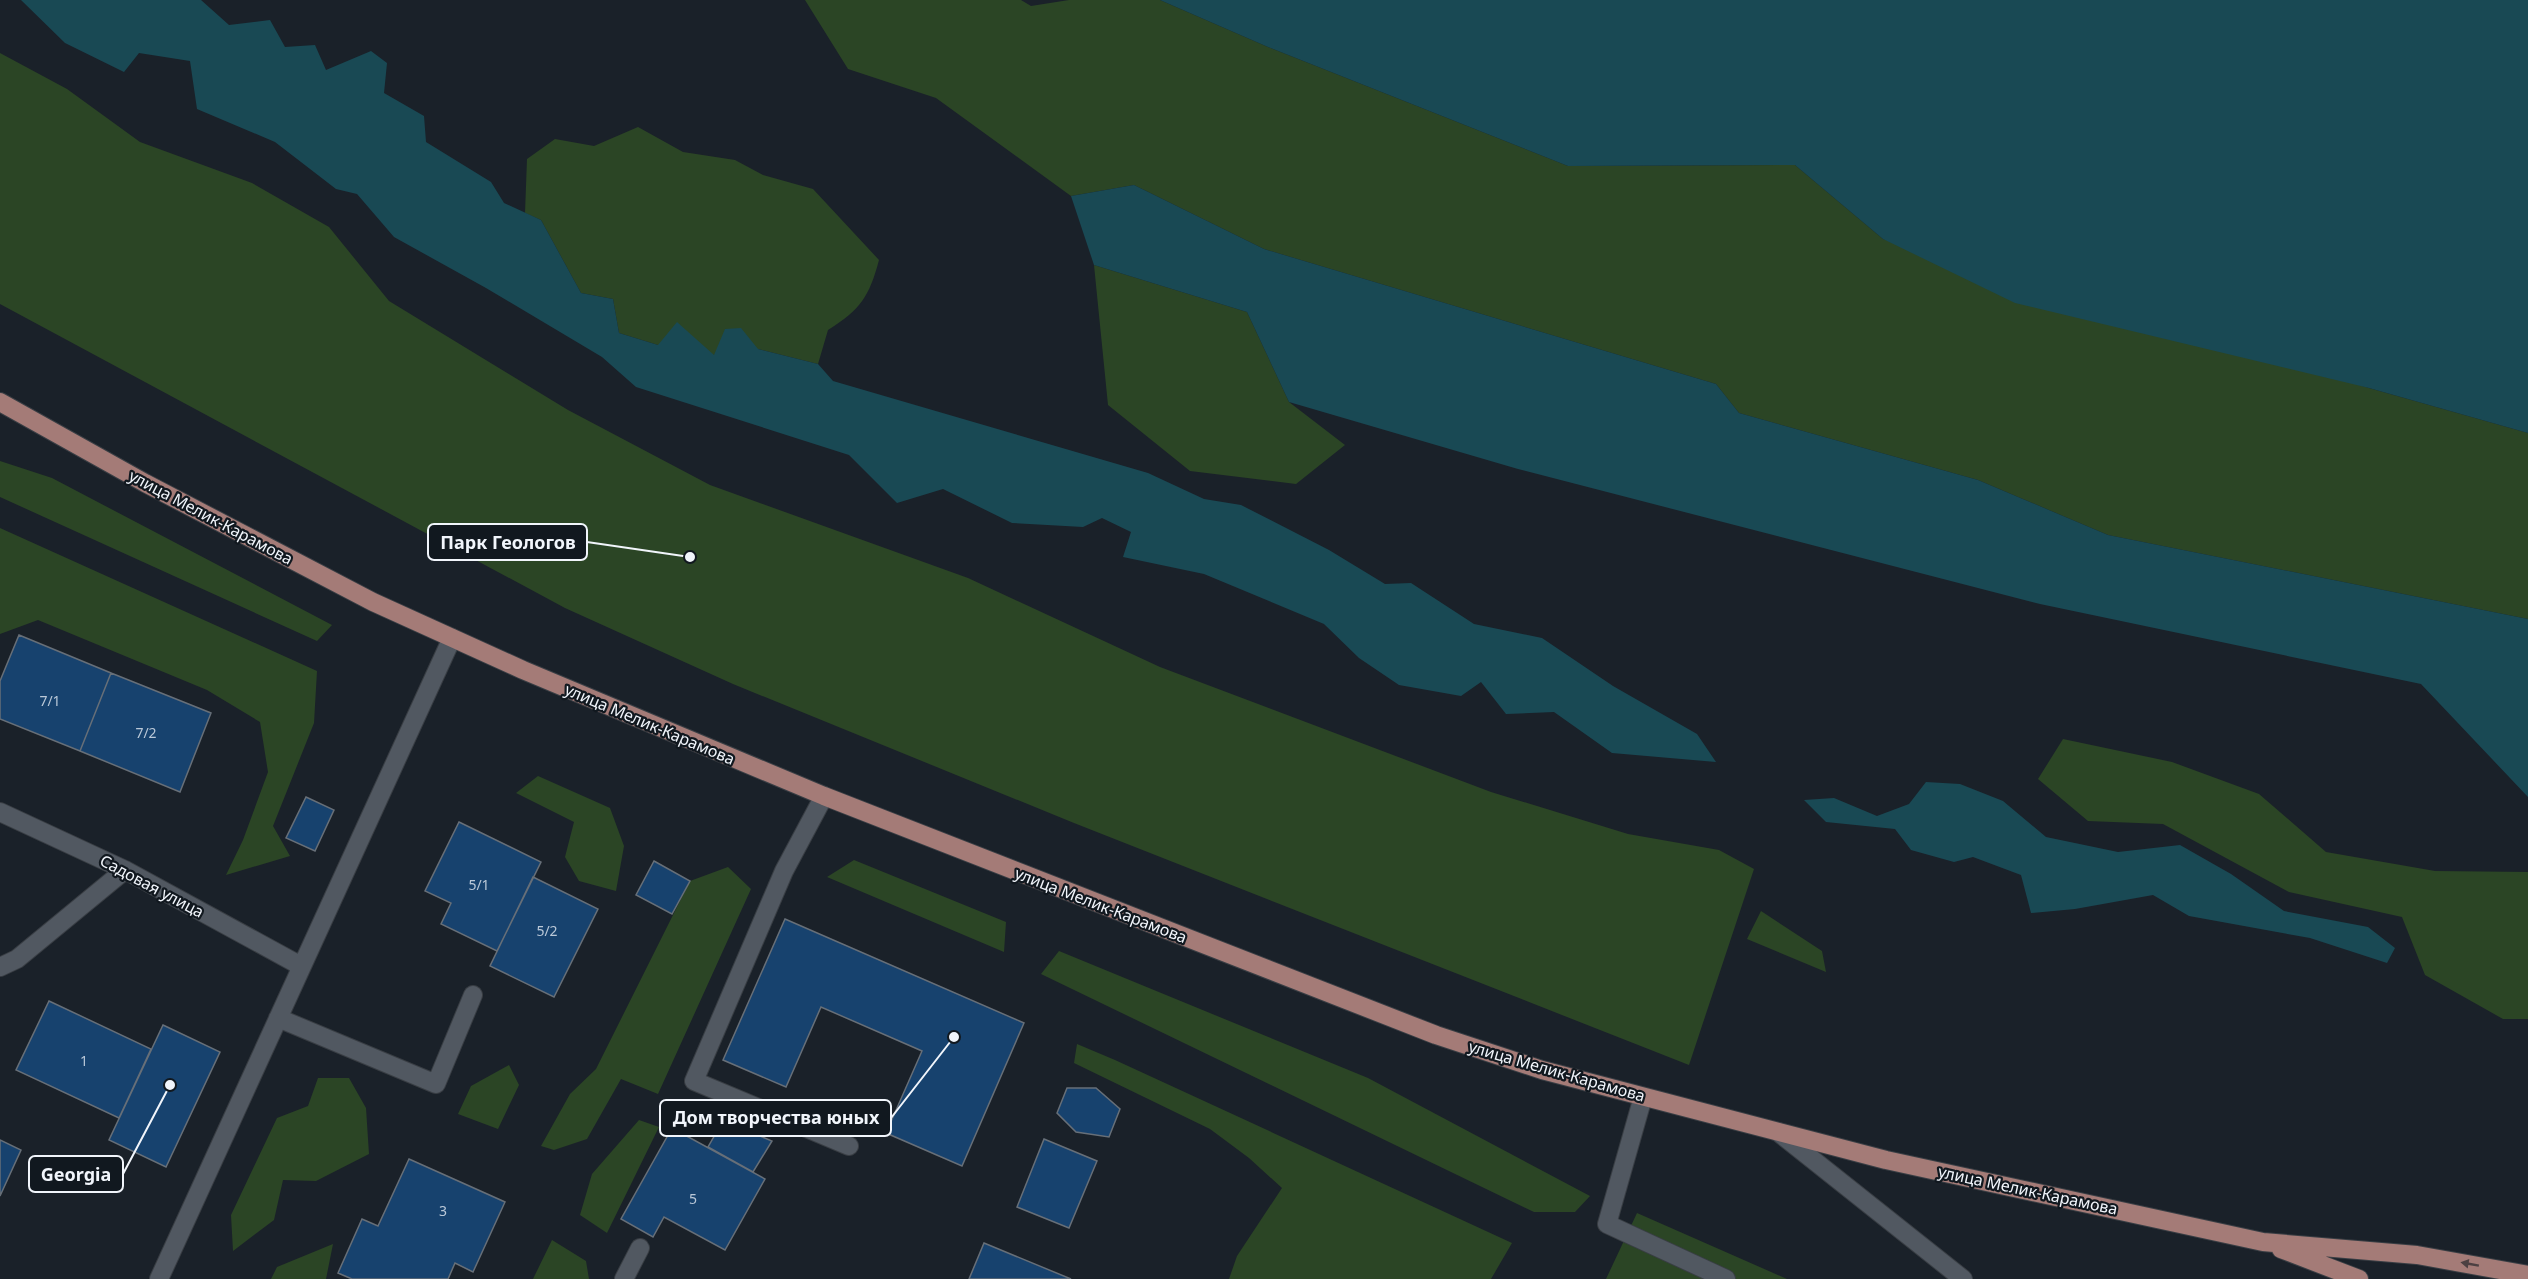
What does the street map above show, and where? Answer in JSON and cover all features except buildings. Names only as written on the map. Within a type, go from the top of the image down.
[{"type":"main road","name":"улица Мелик-Карамова","points":[[0,402],[145,483],[373,602],[523,670],[824,796],[1436,1035],[1542,1070],[1886,1160],[2263,1242],[2417,1255],[2528,1275]]},
{"type":"main road","name":"улица Мелик-Карамова","points":[[2263,1242],[2359,1279]]},
{"type":"street","points":[[159,1279],[452,638]]},
{"type":"street","points":[[824,796],[784,871],[694,1081],[849,1146]]},
{"type":"street","name":"Садовая улица","points":[[0,812],[125,870],[301,966]]},
{"type":"street","points":[[0,967],[17,959],[125,870]]},
{"type":"street","points":[[278,1018],[436,1084],[473,995]]},
{"type":"street","points":[[1643,1097],[1607,1224],[1726,1279]]},
{"type":"street","points":[[1778,1132],[1963,1279]]},
{"type":"street","points":[[624,1279],[640,1248]]},
{"type":"green space","points":[[805,0],[1021,0],[1031,6],[1069,0],[1160,0],[1268,47],[1568,166],[1795,165],[1883,239],[2369,388],[2528,433],[2528,619],[2108,535],[1978,480],[1739,413],[1716,384],[1264,249],[1134,185],[1071,196],[936,98],[848,69]]},
{"type":"green space","points":[[0,53],[67,89],[140,142],[252,183],[329,227],[389,301],[568,410],[710,485],[968,578],[1160,667],[1491,792],[1628,834],[1719,850],[1754,869],[1689,1065],[1074,823],[733,684],[565,608],[0,304]]},
{"type":"green space","points":[[638,127],[683,152],[735,160],[763,175],[813,189],[879,260],[871,284],[862,301],[828,330],[818,364],[758,349],[714,355],[658,345],[619,333],[613,299],[581,293],[541,220],[525,213],[527,159],[555,139],[594,146]]},
{"type":"green space","points":[[1094,265],[1247,312],[1289,402],[1345,445],[1296,484],[1190,471],[1108,405]]},
{"type":"green space","points":[[0,461],[52,478],[332,625],[317,641],[0,497]]},
{"type":"green space","points":[[0,528],[317,671],[314,723],[273,826],[290,856],[226,875],[243,840],[268,772],[260,722],[207,690],[38,620],[0,634]]},
{"type":"green space","points":[[2063,739],[2172,762],[2259,794],[2326,852],[2435,871],[2528,872],[2528,1019],[2503,1019],[2425,975],[2402,917],[2289,892],[2163,824],[2088,821],[2038,779]]},
{"type":"green space","points":[[538,776],[610,808],[624,846],[616,891],[579,881],[565,857],[574,822],[516,793]]},
{"type":"green space","points":[[854,860],[1006,922],[1004,952],[827,877]]},
{"type":"green space","points":[[728,867],[751,889],[658,1094],[621,1079],[587,1139],[554,1150],[541,1146],[570,1094],[596,1069],[690,881]]},
{"type":"green space","points":[[1761,911],[1822,951],[1826,972],[1747,939]]},
{"type":"green space","points":[[1059,951],[1368,1078],[1590,1196],[1575,1212],[1534,1212],[1041,974]]},
{"type":"green space","points":[[1077,1044],[1512,1243],[1491,1279],[1229,1279],[1237,1256],[1282,1188],[1249,1158],[1210,1129],[1074,1063]]},
{"type":"green space","points":[[509,1065],[519,1085],[498,1129],[458,1114],[471,1086]]},
{"type":"green space","points":[[318,1078],[349,1078],[366,1108],[369,1154],[316,1181],[283,1180],[274,1220],[233,1251],[231,1215],[277,1118],[308,1106]]},
{"type":"green space","points":[[639,1120],[659,1127],[607,1233],[580,1215],[592,1174]]},
{"type":"green space","points":[[1637,1213],[1787,1279],[1606,1279]]},
{"type":"green space","points":[[552,1240],[586,1261],[589,1279],[533,1279]]},
{"type":"green space","points":[[333,1244],[326,1279],[271,1279],[277,1267]]},
{"type":"water","points":[[21,0],[201,0],[229,25],[270,20],[285,47],[315,45],[326,70],[371,51],[387,63],[384,93],[424,116],[426,142],[491,182],[504,203],[541,220],[581,293],[613,299],[619,333],[658,345],[677,322],[714,355],[725,329],[741,328],[758,349],[818,364],[833,381],[1148,473],[1204,499],[1241,505],[1329,550],[1385,584],[1411,583],[1474,624],[1542,638],[1613,686],[1697,734],[1716,762],[1612,753],[1554,712],[1506,714],[1481,682],[1461,696],[1399,685],[1359,658],[1324,624],[1204,574],[1123,557],[1131,532],[1102,518],[1083,527],[1012,523],[943,489],[897,503],[849,455],[636,387],[602,357],[394,237],[357,194],[336,189],[275,142],[197,109],[190,61],[139,53],[124,72],[65,43]]},
{"type":"water","points":[[1160,0],[2528,0],[2528,433],[2369,388],[2015,303],[1883,239],[1795,165],[1568,166],[1268,47]]},
{"type":"water","points":[[1134,185],[1264,249],[1716,384],[1739,413],[1978,480],[2108,535],[2528,619],[2528,797],[2421,684],[2040,604],[1518,469],[1289,402],[1247,312],[1094,265],[1071,196]]},
{"type":"water","points":[[1926,782],[1960,784],[2003,801],[2046,837],[2118,852],[2180,845],[2231,874],[2284,911],[2368,927],[2395,948],[2387,963],[2310,938],[2189,916],[2153,895],[2075,909],[2031,913],[2021,875],[1973,857],[1954,862],[1911,850],[1895,829],[1826,822],[1804,800],[1834,798],[1877,816],[1909,804]]},
{"type":"place","name":"Парк Геологов","points":[[690,557]]},
{"type":"place","name":"Дом творчества юных","points":[[954,1037]]},
{"type":"place","name":"Georgia","points":[[170,1085]]}]
